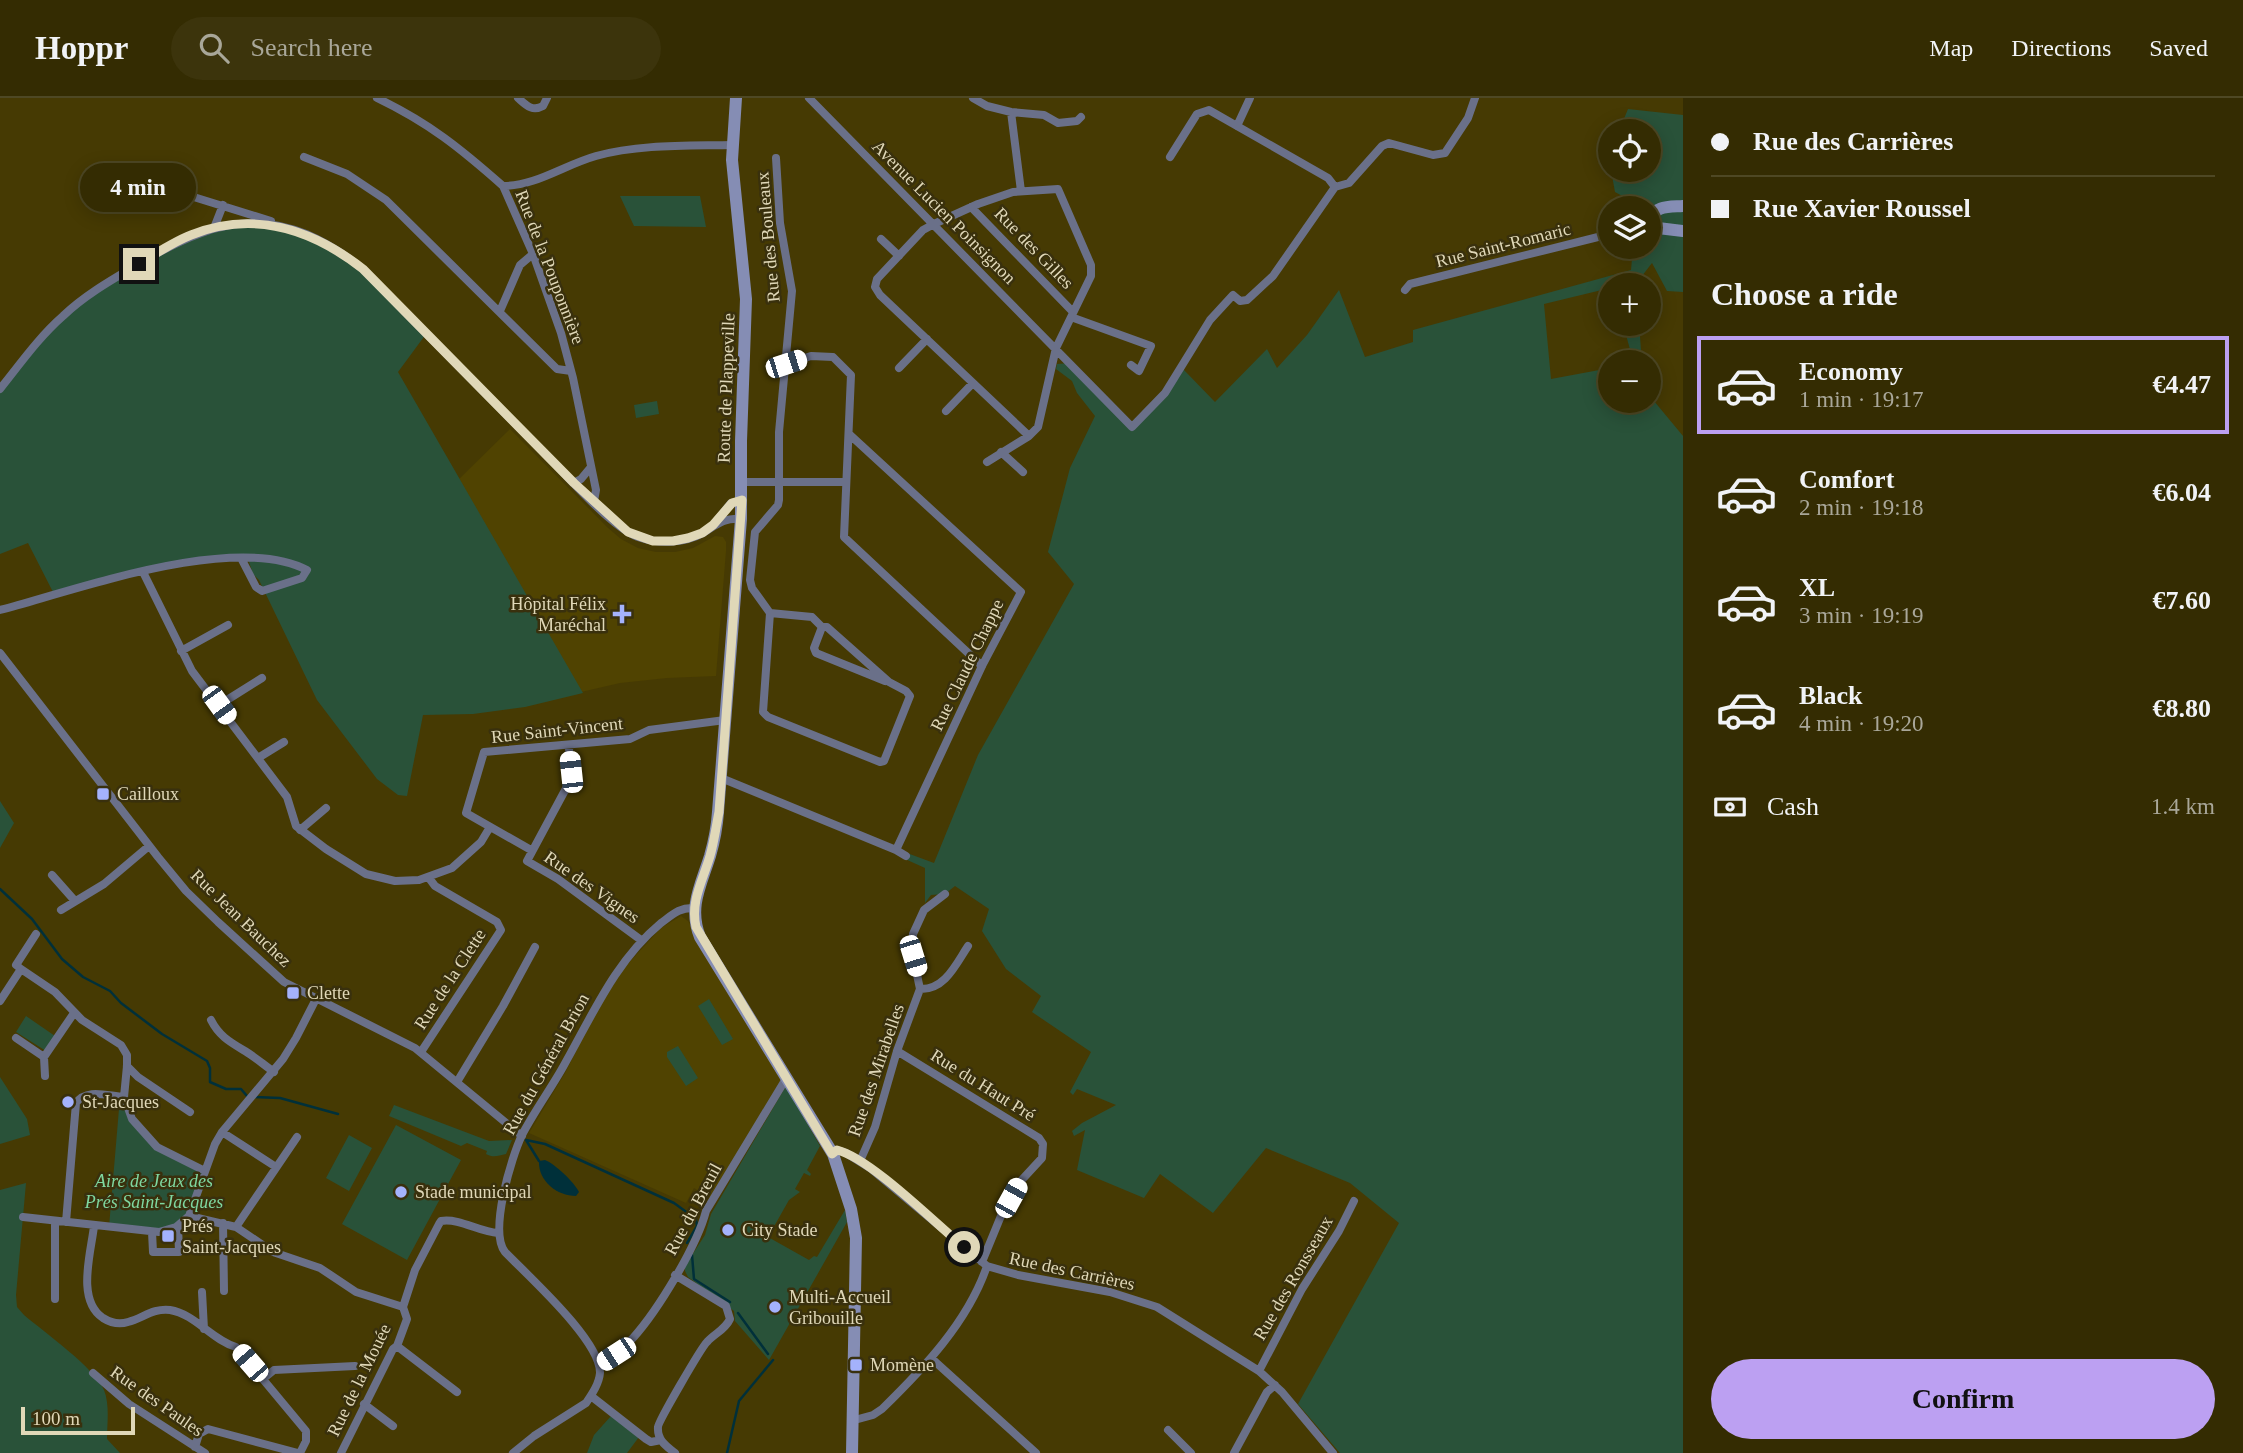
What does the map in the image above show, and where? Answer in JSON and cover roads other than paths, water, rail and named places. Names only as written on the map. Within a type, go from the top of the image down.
[{"type":"street","points":[[377,98],[411,114],[456,144],[503,186]]},
{"type":"street","points":[[518,98],[528,107],[536,109],[543,106],[547,98]]},
{"type":"street","name":"Route de Plappeville","points":[[694,908],[714,841],[742,500],[747,299],[733,175],[732,145],[736,98]]},
{"type":"street","name":"Avenue Lucien Poinsignon","points":[[809,98],[1132,426],[1165,393],[1201,334],[1233,295],[1240,301],[1247,300],[1273,276],[1335,187]]},
{"type":"street","points":[[973,98],[987,106],[1011,112],[1044,115],[1058,123],[1077,121],[1080,117]]},
{"type":"street","points":[[1237,126],[1250,98]]},
{"type":"street","points":[[1170,157],[1197,114],[1209,110],[1328,178],[1335,187],[1349,183],[1382,146],[1389,144],[1433,155],[1445,153],[1468,118],[1475,98]]},
{"type":"street","points":[[1011,112],[1021,191]]},
{"type":"street","name":"Rue de la Pouponnière","points":[[594,501],[596,490],[568,357],[533,254],[503,186],[531,183],[571,164],[604,154],[666,147],[732,145]]},
{"type":"street","points":[[304,157],[346,174],[386,200],[557,369],[571,371]]},
{"type":"street","name":"Rue des Bouleaux","points":[[770,612],[750,580],[755,532],[778,505],[779,432],[792,291],[780,223],[776,158]]},
{"type":"street","points":[[168,189],[308,235],[337,250],[363,269],[574,483],[628,532],[653,541],[688,538],[702,533],[713,525],[732,503],[742,500]]},
{"type":"street","points":[[987,462],[1029,436],[1038,427],[1056,348],[1091,276],[1091,265],[1058,189],[1013,192],[934,224],[923,230],[877,279],[876,287],[880,295],[1029,436]]},
{"type":"street","points":[[214,228],[223,205]]},
{"type":"street","points":[[1661,208],[1683,206]]},
{"type":"street","name":"Rue des Gilles","points":[[971,207],[1072,314]]},
{"type":"street","points":[[0,389],[48,330],[80,301],[168,247],[191,235],[214,228],[245,223],[280,226]]},
{"type":"street","points":[[1661,228],[1683,231]]},
{"type":"street","name":"Rue Saint-Romaric","points":[[1405,290],[1410,284],[1598,237]]},
{"type":"street","points":[[881,239],[900,256]]},
{"type":"street","points":[[500,311],[520,265],[533,254]]},
{"type":"street","points":[[1072,314],[1152,346],[1139,371],[1131,365]]},
{"type":"street","points":[[899,368],[927,339]]},
{"type":"street","points":[[786,364],[811,356],[833,358],[851,375],[844,537],[982,666]]},
{"type":"street","points":[[549,361],[568,357]]},
{"type":"street","points":[[946,411],[973,383]]},
{"type":"street","name":"Rue Claude Chappe","points":[[849,434],[1021,592],[982,666],[896,850]]},
{"type":"street","points":[[1001,452],[1023,472]]},
{"type":"street","points":[[574,483],[591,467]]},
{"type":"street","points":[[742,482],[846,482]]},
{"type":"street","points":[[713,525],[729,519],[741,519]]},
{"type":"street","points":[[0,610],[183,562],[241,558],[271,559],[299,565],[307,570],[302,578],[262,592],[256,587],[241,558]]},
{"type":"street","points":[[143,572],[192,671],[288,797],[294,823],[300,830],[341,860],[366,874],[395,881],[429,878],[452,868],[481,842],[490,827]]},
{"type":"street","points":[[822,627],[814,648],[816,653],[889,682],[910,696],[885,760],[882,762],[768,717],[763,712],[762,705],[770,612],[812,617],[889,682]]},
{"type":"street","points":[[181,651],[228,625]]},
{"type":"street","name":"Rue Jean Bauchez","points":[[0,653],[149,846],[186,891],[218,922],[284,982],[421,1052],[522,1136]]},
{"type":"street","points":[[219,705],[262,678]]},
{"type":"street","name":"Rue Saint-Vincent","points":[[531,850],[466,813],[484,752],[630,740],[649,730],[725,720]]},
{"type":"street","points":[[258,758],[284,743]]},
{"type":"street","name":"Rue des Vignes","points":[[569,745],[570,780],[527,861],[558,879],[641,940]]},
{"type":"street","points":[[721,778],[906,856]]},
{"type":"street","points":[[300,830],[326,808]]},
{"type":"street","points":[[61,910],[104,884],[149,846]]},
{"type":"street","points":[[52,874],[75,901]]},
{"type":"street","name":"Rue de la Clette","points":[[421,1052],[501,930],[498,922],[435,886],[429,878]]},
{"type":"street","name":"Rue des Mirabelles","points":[[860,1161],[875,1127],[897,1051],[920,989],[912,945],[916,926],[924,910],[945,894]]},
{"type":"street","points":[[694,908],[694,918],[701,937],[832,1154],[851,1209],[856,1238],[852,1453]]},
{"type":"street","name":"Rue du Général Brion","points":[[498,1233],[501,1207],[522,1136],[611,981],[641,940],[676,911],[694,908]]},
{"type":"street","points":[[36,934],[16,965],[55,992],[91,1027],[121,1045],[127,1055],[124,1097],[132,1119],[157,1147],[205,1171]]},
{"type":"street","name":"Rue des Mirabelles","points":[[920,989],[933,988],[944,981],[968,946]]},
{"type":"street","points":[[457,1082],[535,947]]},
{"type":"street","points":[[0,1001],[21,969]]},
{"type":"street","points":[[23,1217],[152,1232],[166,1232],[178,1226],[189,1216],[222,1132],[274,1072],[296,1038],[316,999]]},
{"type":"street","points":[[45,1076],[44,1057],[74,1013]]},
{"type":"street","points":[[211,1020],[216,1031],[234,1046],[245,1050],[274,1072]]},
{"type":"street","points":[[16,1038],[44,1057]]},
{"type":"street","name":"Rue du Haut Pré","points":[[851,1421],[873,1415],[882,1409],[931,1358],[974,1297],[1003,1211],[1018,1184],[1042,1158],[1043,1144],[1039,1138],[897,1051]]},
{"type":"street","points":[[127,1066],[138,1077],[190,1112]]},
{"type":"street","name":"Rue du Breuil","points":[[661,1440],[659,1418],[678,1392],[706,1343],[725,1328],[730,1319],[726,1306],[675,1275],[700,1233],[706,1211],[787,1077]]},
{"type":"street","points":[[66,1222],[76,1102],[80,1097],[92,1094],[124,1097]]},
{"type":"street","points":[[222,1132],[276,1167]]},
{"type":"street","points":[[236,1227],[296,1137]]},
{"type":"street","name":"Rue des Carrières","points":[[832,1154],[837,1150],[860,1161],[985,1264],[1018,1275],[1110,1293],[1157,1307],[1259,1371],[1275,1385],[1333,1453]]},
{"type":"street","name":"Rue des Ronsseaux","points":[[1259,1371],[1302,1289],[1339,1231],[1354,1201]]},
{"type":"street","points":[[189,1216],[236,1227],[273,1252],[320,1268],[356,1292],[403,1307]]},
{"type":"street","name":"Rue de la Mouée","points":[[341,1453],[393,1349],[397,1346],[407,1319],[403,1307],[415,1270],[441,1221],[449,1220],[485,1232],[498,1233]]},
{"type":"street","points":[[55,1221],[55,1298]]},
{"type":"street","points":[[223,1223],[224,1291]]},
{"type":"street","points":[[94,1226],[87,1292],[89,1304],[96,1313],[115,1324],[127,1323],[160,1310],[181,1314],[224,1343],[236,1347],[306,1431],[306,1441],[299,1453],[208,1429],[199,1434],[195,1447]]},
{"type":"street","points":[[152,1232],[153,1252],[179,1252],[178,1226]]},
{"type":"street","points":[[498,1233],[501,1247],[579,1328],[594,1353],[600,1374],[586,1403],[534,1436],[513,1453]]},
{"type":"street","points":[[599,1365],[616,1354],[633,1337],[675,1275]]},
{"type":"street","points":[[202,1292],[204,1329]]},
{"type":"street","points":[[397,1346],[457,1392]]},
{"type":"street","points":[[931,1358],[1036,1453]]},
{"type":"street","points":[[263,1379],[274,1370],[355,1366]]},
{"type":"street","name":"Rue des Paules","points":[[93,1373],[129,1404],[205,1453]]},
{"type":"street","points":[[1234,1453],[1267,1392],[1275,1385]]},
{"type":"street","points":[[591,1396],[646,1440],[661,1440],[676,1453]]},
{"type":"street","points":[[365,1404],[393,1426]]},
{"type":"street","points":[[1168,1430],[1191,1453]]},
{"type":"water","points":[[545,1160],[573,1183],[579,1192],[576,1196],[562,1193],[545,1181],[539,1161]]},
{"type":"waterway","points":[[0,889],[32,919],[62,959],[83,977],[110,991],[121,1003],[162,1034],[207,1061],[210,1082],[226,1089],[241,1089],[247,1096]]},
{"type":"waterway","points":[[254,1097],[280,1098],[338,1114]]},
{"type":"waterway","points":[[526,1140],[545,1144],[674,1203],[696,1219],[697,1226],[687,1243]]},
{"type":"waterway","points":[[526,1140],[539,1161]]},
{"type":"waterway","points":[[692,1255],[694,1279],[730,1302]]},
{"type":"waterway","points":[[738,1313],[768,1354]]},
{"type":"waterway","points":[[727,1453],[739,1401],[773,1360]]},
{"type":"place","name":"Hôpital Félix Maréchal","points":[[622,614]]},
{"type":"place","name":"Cailloux","points":[[103,794]]},
{"type":"place","name":"Clette","points":[[293,993]]},
{"type":"place","name":"St-Jacques","points":[[68,1102]]},
{"type":"place","name":"Stade municipal","points":[[401,1192]]},
{"type":"place","name":"City Stade","points":[[728,1230]]},
{"type":"place","name":"Prés Saint-Jacques","points":[[168,1236]]},
{"type":"place","name":"Multi-Accueil Gribouille","points":[[775,1307]]},
{"type":"place","name":"Momène","points":[[856,1365]]},
{"type":"park label","name":"Aire de Jeux des Prés Saint-Jacques","points":[[154,1191]]}]
